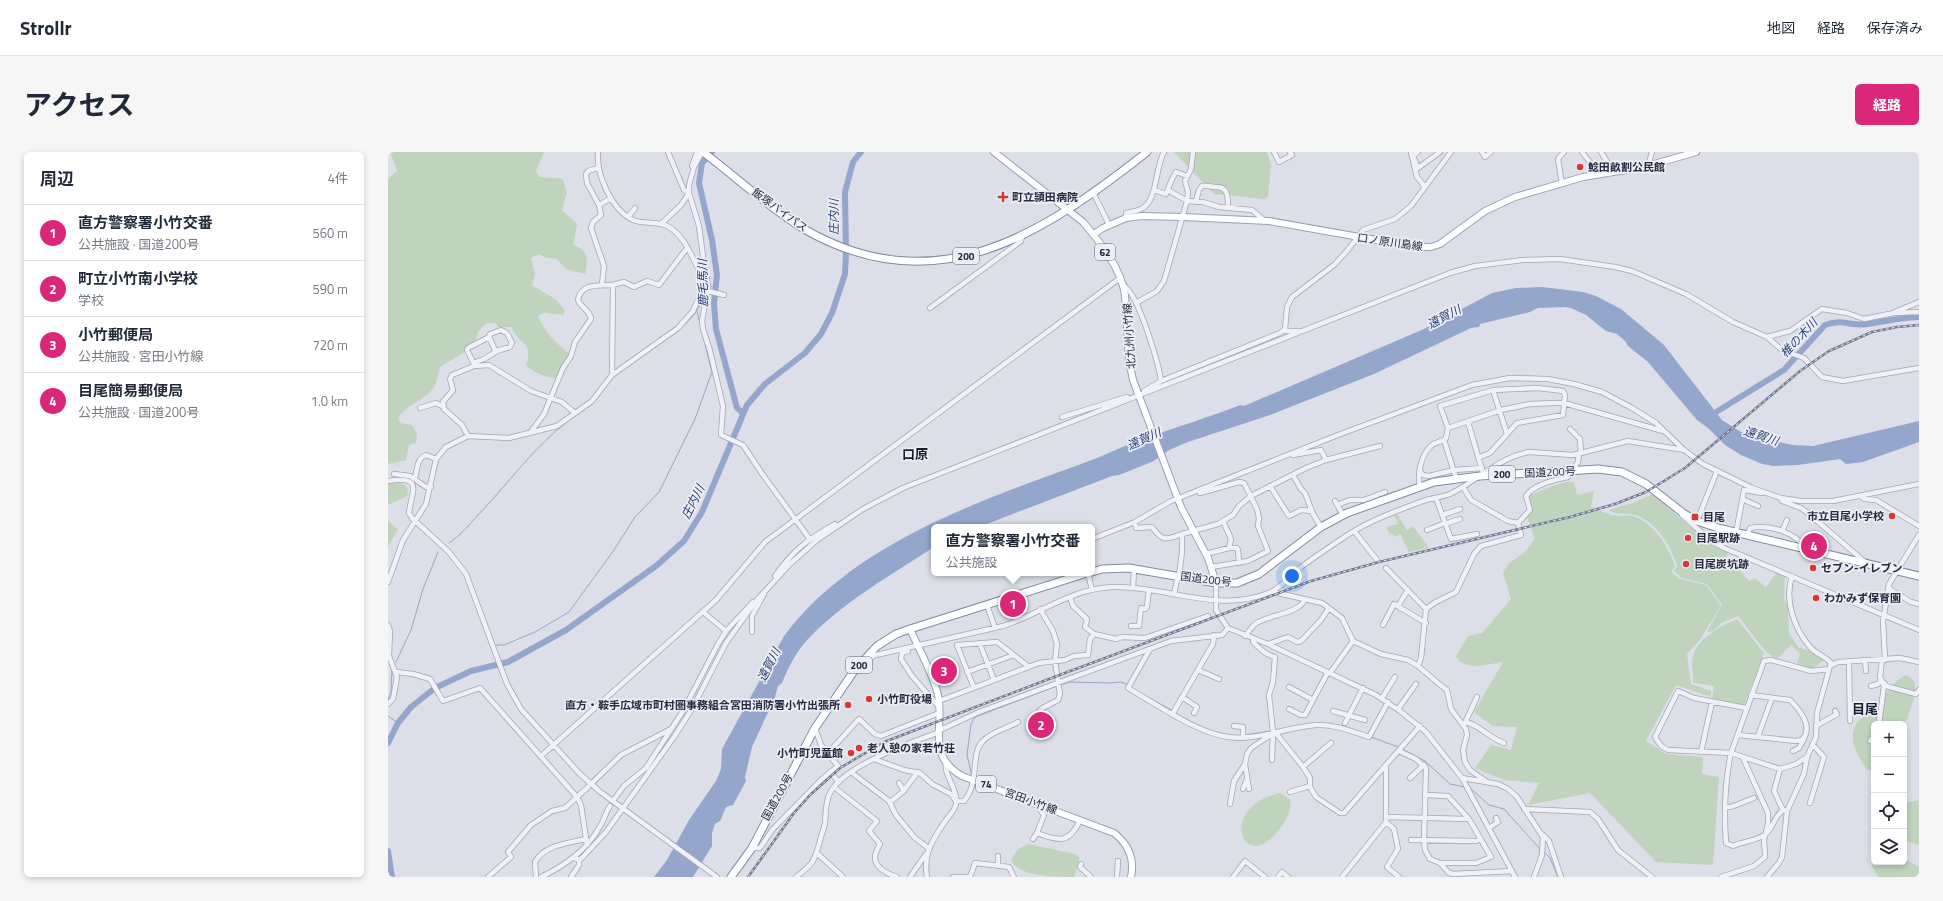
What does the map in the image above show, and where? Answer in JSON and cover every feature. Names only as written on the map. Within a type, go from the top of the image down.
[{"type":"highway","name":"200","points":[[703,152],[717,160],[794,218],[835,242],[892,259],[936,260],[980,252],[1022,237],[1065,208],[1140,152]]},
{"type":"highway","name":"200","points":[[855,249],[899,256],[939,256],[962,253],[1001,242],[1043,221],[1094,192],[1147,152]]},
{"type":"highway","name":"国道200号","points":[[1095,572],[1116,568],[1134,569],[1216,583],[1237,583],[1250,579],[1322,527],[1343,515],[1455,474],[1482,472],[1611,470],[1628,474],[1646,484],[1674,507],[1696,521],[1747,536],[1919,576]]},
{"type":"highway","name":"国道200号","points":[[731,877],[752,848],[815,728],[859,665],[871,651],[885,640],[910,629],[1078,576]]},
{"type":"main road","name":"北九州小竹線","points":[[994,152],[1083,222],[1094,234],[1120,278],[1124,286],[1129,361],[1137,396],[1193,531],[1206,554],[1216,583]]},
{"type":"main road","name":"口ノ原川島線","points":[[1094,234],[1109,224],[1126,218],[1182,216],[1265,221],[1416,247],[1431,247],[1440,244],[1485,211],[1501,202],[1598,173],[1648,166],[1696,152]]},
{"type":"main road","points":[[910,629],[936,689],[939,707],[937,732],[940,749],[946,762]]},
{"type":"main road","name":"宮田小竹線","points":[[946,762],[953,770],[974,780],[1080,820],[1100,826],[1120,838],[1129,850],[1132,858],[1133,864],[1131,877]]},
{"type":"street","points":[[593,152],[597,160]]},
{"type":"street","points":[[598,152],[598,168],[611,198],[628,217],[640,222],[662,223],[676,232],[688,248],[703,280]]},
{"type":"street","points":[[668,152],[684,190],[689,192],[697,217],[709,292],[702,321],[723,406],[722,437],[740,443],[809,538]]},
{"type":"street","points":[[662,223],[681,205],[689,192],[692,175],[690,172],[703,152]]},
{"type":"street","points":[[1126,218],[1126,213],[1142,209],[1154,190],[1158,168],[1164,152]]},
{"type":"street","points":[[1136,303],[1162,286],[1187,201],[1188,192],[1185,182],[1191,169],[1193,152]]},
{"type":"street","points":[[1274,152],[1279,162],[1292,155],[1290,152]]},
{"type":"street","points":[[1411,152],[1416,169]]},
{"type":"street","points":[[1418,152],[1413,156],[1419,181],[1425,186]]},
{"type":"street","points":[[1416,169],[1440,152]]},
{"type":"street","points":[[1284,331],[1287,307],[1292,297],[1347,252],[1357,237],[1366,228],[1395,218],[1403,212],[1417,199],[1445,154],[1451,152]]},
{"type":"street","points":[[1482,152],[1485,157],[1491,152]]},
{"type":"street","points":[[1562,184],[1558,159],[1564,152]]},
{"type":"street","points":[[1582,152],[1598,173]]},
{"type":"street","points":[[1601,152],[1613,171]]},
{"type":"street","points":[[1648,166],[1652,152]]},
{"type":"street","points":[[598,168],[588,170],[586,174],[588,183],[599,205],[600,215],[593,222],[591,228],[604,266],[602,284]]},
{"type":"street","points":[[1154,190],[1166,194],[1176,172],[1187,176]]},
{"type":"street","points":[[1196,201],[1199,190],[1202,186],[1219,186],[1222,187],[1228,195],[1228,207]]},
{"type":"street","points":[[1168,190],[1187,201],[1196,201],[1252,210],[1265,221]]},
{"type":"street","points":[[1094,192],[1109,224]]},
{"type":"street","points":[[599,205],[611,198]]},
{"type":"street","points":[[628,217],[635,208]]},
{"type":"street","points":[[930,308],[1021,240],[1022,237]]},
{"type":"street","points":[[529,433],[544,414],[563,368],[571,356],[574,345],[591,319],[588,312],[579,303],[579,295],[588,287],[602,284],[613,285],[624,282],[634,287],[647,281],[659,285],[688,248]]},
{"type":"street","points":[[752,632],[752,616],[768,588],[789,557],[809,538],[846,519],[876,501],[903,488],[1301,331],[1450,273],[1475,266],[1509,261],[1560,259],[1583,261],[1632,271],[1686,294],[1733,322],[1767,337],[1782,350],[1805,359],[1822,377],[1835,380],[1843,381],[1919,368]]},
{"type":"street","points":[[388,582],[403,540],[416,522],[426,504],[431,487],[436,458],[446,447],[468,436],[502,439],[554,427],[575,413],[592,400],[612,375],[685,322],[699,299],[703,280],[704,264]]},
{"type":"street","points":[[541,756],[716,600],[765,542],[1120,278]]},
{"type":"street","points":[[612,375],[613,285]]},
{"type":"street","points":[[1124,286],[1127,288],[1136,303],[1153,350],[1160,381]]},
{"type":"street","points":[[709,292],[724,294]]},
{"type":"street","points":[[1894,313],[1919,302]]},
{"type":"street","points":[[1767,337],[1790,331],[1822,309],[1847,313],[1864,319],[1894,313],[1919,312]]},
{"type":"street","points":[[442,406],[445,397],[453,390],[450,379],[452,375],[484,360],[496,352],[510,348],[512,343],[505,331],[494,332],[490,334],[489,337],[468,348],[474,364]]},
{"type":"street","points":[[1062,417],[1099,404],[1137,396],[1160,381],[1284,331],[1301,331]]},
{"type":"street","points":[[489,337],[496,352]]},
{"type":"street","points":[[474,364],[489,365],[531,391],[562,402],[575,413]]},
{"type":"street","points":[[1095,538],[1135,522],[1151,514],[1161,505],[1286,456],[1472,385],[1510,378],[1548,379],[1593,388],[1632,408],[1656,423],[1684,450],[1703,464],[1762,493],[1772,496],[1791,500],[1813,502],[1860,496],[1919,484]]},
{"type":"street","points":[[1420,487],[1418,479],[1424,455],[1431,446],[1444,440],[1448,434],[1448,428],[1440,406],[1493,390],[1538,388],[1563,391],[1565,395],[1562,416],[1517,423],[1490,453],[1480,457]]},
{"type":"street","points":[[1493,390],[1508,434]]},
{"type":"street","points":[[1448,428],[1501,410],[1530,404],[1564,403],[1666,432]]},
{"type":"street","points":[[420,408],[432,404],[442,406],[447,413],[462,425],[468,436]]},
{"type":"street","points":[[1468,422],[1480,457],[1482,472]]},
{"type":"street","points":[[1518,523],[1530,510],[1526,496],[1530,491],[1545,484],[1568,477],[1574,470],[1580,453],[1580,439],[1570,429]]},
{"type":"street","points":[[1420,471],[1423,475],[1428,476],[1455,474],[1444,440]]},
{"type":"street","points":[[859,665],[871,657],[918,647],[1016,622],[1040,609],[1092,590],[1116,586],[1174,594],[1216,602],[1240,601],[1273,592],[1307,563],[1354,531],[1396,512],[1463,487],[1482,472],[1529,452],[1565,456],[1628,442],[1684,450]]},
{"type":"street","points":[[1135,522],[1136,528],[1152,527],[1161,538],[1167,539],[1216,525],[1233,515],[1239,506],[1251,496],[1270,486],[1326,460],[1380,446]]},
{"type":"street","points":[[1286,456],[1321,450],[1324,453],[1326,460]]},
{"type":"street","points":[[415,478],[419,461],[422,456],[426,455],[436,458]]},
{"type":"street","points":[[1696,521],[1717,471]]},
{"type":"street","points":[[394,474],[402,474],[415,478],[426,486],[431,487]]},
{"type":"street","points":[[1293,475],[1305,493],[1312,511],[1322,527]]},
{"type":"street","points":[[388,481],[402,480],[410,482],[414,488],[409,513],[416,522],[450,552],[464,570],[471,584],[507,684],[521,709],[593,786],[624,811],[717,877]]},
{"type":"street","points":[[1179,498],[1239,482],[1244,483],[1251,496],[1259,518],[1258,526],[1268,551],[1248,561],[1211,567]]},
{"type":"street","points":[[1270,486],[1289,516],[1301,510],[1312,511]]},
{"type":"street","points":[[1463,487],[1471,500],[1508,521],[1518,523]]},
{"type":"street","points":[[1736,533],[1744,490],[1758,494],[1762,493]]},
{"type":"street","points":[[1343,515],[1336,503],[1350,500],[1364,500],[1385,492]]},
{"type":"street","points":[[1772,496],[1801,508],[1868,565]]},
{"type":"street","points":[[1860,496],[1865,499],[1876,500],[1919,526]]},
{"type":"street","points":[[1436,498],[1451,539],[1477,534]]},
{"type":"street","points":[[1742,498],[1757,504]]},
{"type":"street","points":[[1674,507],[1702,534],[1724,548],[1919,630]]},
{"type":"street","points":[[1442,515],[1460,509]]},
{"type":"street","points":[[571,877],[579,865],[579,860],[624,811],[683,723],[726,643],[756,601],[805,550],[846,519]]},
{"type":"street","points":[[1427,530],[1460,519]]},
{"type":"street","points":[[1782,531],[1787,520]]},
{"type":"street","points":[[1223,521],[1231,539],[1230,548]]},
{"type":"street","points":[[1426,609],[1434,603],[1456,592],[1474,554],[1481,546],[1521,536],[1518,523]]},
{"type":"street","points":[[1702,534],[1707,524]]},
{"type":"street","points":[[1747,536],[1750,528],[1773,528],[1782,531],[1800,542],[1807,550]]},
{"type":"street","points":[[1354,531],[1377,560]]},
{"type":"street","points":[[1174,594],[1182,552],[1182,534]]},
{"type":"street","points":[[1885,699],[1884,683],[1880,672],[1884,660],[1883,615],[1888,588],[1896,571],[1919,535]]},
{"type":"street","points":[[1206,554],[1230,548],[1238,550],[1239,563]]},
{"type":"street","points":[[1386,568],[1426,609],[1426,623],[1421,662],[1418,666]]},
{"type":"street","points":[[1133,588],[1134,569]]},
{"type":"street","points":[[1088,576],[1092,590]]},
{"type":"street","points":[[1792,576],[1789,586],[1792,615],[1797,628],[1809,646],[1815,652],[1825,656],[1832,664]]},
{"type":"street","points":[[1216,583],[1217,613],[1228,628],[1268,644],[1363,688],[1382,698],[1420,726],[1462,778],[1515,877]]},
{"type":"street","points":[[1888,588],[1911,602],[1919,604]]},
{"type":"street","points":[[1131,626],[1139,626],[1141,608],[1145,609],[1146,607],[1149,590]]},
{"type":"street","points":[[1398,606],[1408,590]]},
{"type":"street","points":[[1273,592],[1320,602],[1342,618],[1353,641],[1381,654],[1405,659],[1418,666],[1447,690],[1451,709],[1465,724],[1467,735],[1463,750],[1465,762],[1470,770],[1487,782]]},
{"type":"street","points":[[1070,597],[1073,606],[1087,619],[1085,627],[1094,634],[1116,639],[1122,637],[1145,638],[1208,616]]},
{"type":"street","points":[[1245,636],[1256,623],[1293,609],[1303,603],[1304,598]]},
{"type":"street","points":[[615,798],[624,786],[646,768],[672,728],[726,631],[749,605],[756,601]]},
{"type":"street","points":[[1383,625],[1394,604],[1426,623]]},
{"type":"street","points":[[987,605],[995,628]]},
{"type":"street","points":[[1268,644],[1288,638],[1298,642],[1301,641],[1321,620],[1329,608]]},
{"type":"street","points":[[1036,715],[1037,712],[1060,698],[1054,661],[1057,644],[1040,609]]},
{"type":"street","points":[[703,612],[726,631]]},
{"type":"street","points":[[388,625],[390,631],[389,656],[397,672],[394,699],[388,704]]},
{"type":"street","points":[[796,877],[808,868],[818,854],[825,825],[828,799],[834,786],[851,772],[874,759],[937,732],[964,718],[1150,649],[1178,640],[1222,635],[1228,628]]},
{"type":"street","points":[[828,753],[859,719],[875,734],[884,736],[974,688],[994,680],[1046,661],[1065,660],[1074,656],[1088,655],[1090,639],[1094,634]]},
{"type":"street","points":[[1173,713],[1213,644],[1214,635]]},
{"type":"street","points":[[1254,639],[1253,642],[1258,648],[1267,655],[1275,658],[1273,682],[1268,695],[1274,732],[1272,760]]},
{"type":"street","points":[[1288,709],[1304,716],[1329,673],[1353,641]]},
{"type":"street","points":[[974,688],[957,645],[997,642],[1029,667]]},
{"type":"street","points":[[980,644],[994,680]]},
{"type":"street","points":[[918,647],[902,653],[901,659],[912,676],[939,707]]},
{"type":"street","points":[[1150,649],[1128,688],[1196,727],[1212,734],[1229,737],[1243,737],[1315,725],[1327,725],[1339,727],[1369,737],[1388,702]]},
{"type":"street","points":[[967,672],[1014,655]]},
{"type":"street","points":[[1767,877],[1782,857],[1785,811],[1804,774],[1807,757],[1816,737],[1817,713],[1829,669],[1832,664],[1849,661],[1900,658],[1919,662]]},
{"type":"street","points":[[1785,811],[1775,816],[1771,828],[1764,835],[1733,846],[1726,843],[1728,769],[1732,753],[1746,708],[1766,660],[1811,671],[1829,669]]},
{"type":"street","points":[[1849,661],[1850,720]]},
{"type":"street","points":[[1865,661],[1866,671]]},
{"type":"street","points":[[1198,670],[1219,678]]},
{"type":"street","points":[[397,672],[413,674],[430,679],[443,700],[480,688],[577,797],[581,805],[587,845]]},
{"type":"street","points":[[1382,698],[1395,677]]},
{"type":"street","points":[[1880,721],[1884,683]]},
{"type":"street","points":[[1871,686],[1884,683],[1916,694],[1919,690]]},
{"type":"street","points":[[1398,709],[1416,684]]},
{"type":"street","points":[[1289,687],[1313,700]]},
{"type":"street","points":[[1345,722],[1363,688]]},
{"type":"street","points":[[1746,708],[1694,698],[1678,691],[1656,733],[1657,742],[1668,750],[1732,753],[1743,758],[1780,769],[1796,764],[1807,757]]},
{"type":"street","points":[[1751,695],[1790,700],[1792,702],[1806,722],[1804,739],[1799,748],[1793,751]]},
{"type":"street","points":[[1182,697],[1198,707],[1194,713]]},
{"type":"street","points":[[1465,724],[1477,697]]},
{"type":"street","points":[[1758,736],[1772,698]]},
{"type":"street","points":[[1701,752],[1712,702]]},
{"type":"street","points":[[1333,711],[1365,720]]},
{"type":"street","points":[[1816,726],[1837,714],[1836,711]]},
{"type":"street","points":[[956,801],[964,801],[971,793],[978,748],[982,741],[1018,722]]},
{"type":"street","points":[[1465,724],[1478,726],[1496,740],[1504,743]]},
{"type":"street","points":[[1234,726],[1243,726],[1243,737]]},
{"type":"street","points":[[1274,732],[1303,767],[1310,778],[1310,786],[1316,797],[1340,813],[1344,813],[1386,767],[1420,726]]},
{"type":"street","points":[[593,782],[621,754],[672,728]]},
{"type":"street","points":[[752,848],[760,848],[772,830],[830,772],[838,766],[821,745],[815,728]]},
{"type":"street","points":[[1246,789],[1247,777],[1245,764],[1247,754],[1251,748],[1274,732]]},
{"type":"street","points":[[1738,735],[1796,741],[1804,739]]},
{"type":"street","points":[[1303,767],[1331,743]]},
{"type":"street","points":[[1810,803],[1824,757],[1813,745]]},
{"type":"street","points":[[1399,751],[1416,759],[1426,768],[1425,795],[1425,818],[1424,840],[1425,850],[1430,859],[1440,863],[1476,862],[1491,857],[1469,818],[1448,796],[1425,795]]},
{"type":"street","points":[[1721,877],[1750,868],[1762,860],[1765,854],[1764,835],[1768,824],[1768,813],[1743,758]]},
{"type":"street","points":[[874,759],[904,770],[918,772],[932,784],[951,794],[956,801]]},
{"type":"street","points":[[910,877],[954,808],[956,801],[954,790],[946,770],[946,762]]},
{"type":"street","points":[[1230,804],[1234,781],[1245,764]]},
{"type":"street","points":[[1410,778],[1424,765]]},
{"type":"street","points":[[1386,767],[1387,820],[1394,829],[1398,849],[1387,867],[1399,877]]},
{"type":"street","points":[[1780,769],[1774,791],[1785,811]]},
{"type":"street","points":[[830,772],[839,782]]},
{"type":"street","points":[[851,772],[890,802],[896,815],[910,832],[928,848]]},
{"type":"street","points":[[890,802],[903,793],[918,772]]},
{"type":"street","points":[[1462,778],[1498,784],[1514,793],[1524,809],[1549,841],[1561,877]]},
{"type":"street","points":[[899,783],[904,790]]},
{"type":"street","points":[[834,786],[877,821],[869,831],[880,844],[875,857],[884,871],[897,877]]},
{"type":"street","points":[[1290,792],[1310,786]]},
{"type":"street","points":[[488,877],[511,857],[508,852],[531,825],[552,811],[565,808],[588,787]]},
{"type":"street","points":[[1726,806],[1732,807],[1754,798]]},
{"type":"street","points":[[1033,839],[1044,815],[1036,803]]},
{"type":"street","points":[[541,877],[574,858],[587,845],[600,827],[603,816],[610,806]]},
{"type":"street","points":[[1524,809],[1590,812],[1598,819],[1618,850],[1650,876]]},
{"type":"street","points":[[1342,877],[1387,820],[1469,818]]},
{"type":"street","points":[[1489,828],[1498,822],[1496,818]]},
{"type":"street","points":[[1037,833],[1056,838],[1069,837],[1075,832],[1080,820]]},
{"type":"street","points":[[1534,877],[1542,855],[1544,844],[1543,835]]},
{"type":"street","points":[[536,877],[535,862],[543,853],[559,845],[586,839]]},
{"type":"street","points":[[1411,840],[1476,841],[1481,839]]},
{"type":"street","points":[[818,854],[843,877]]},
{"type":"street","points":[[926,854],[927,877]]},
{"type":"street","points":[[998,856],[998,865]]},
{"type":"street","points":[[574,858],[579,860]]},
{"type":"street","points":[[1117,877],[1118,861]]},
{"type":"street","points":[[1233,877],[1245,861],[1265,877]]},
{"type":"street","points":[[953,877],[970,877],[976,862],[1009,867],[1014,877]]},
{"type":"street","points":[[1440,863],[1449,873],[1452,874],[1512,871]]},
{"type":"street","points":[[1081,864],[1080,867],[1091,877]]},
{"type":"street","points":[[1278,877],[1282,872],[1288,877]]},
{"type":"green space","points":[[390,152],[544,152],[536,171],[539,177],[563,179],[567,193],[562,210],[577,224],[573,245],[585,253],[587,260],[585,274],[566,269],[557,259],[544,257],[539,254],[531,258],[535,274],[532,285],[555,299],[565,310],[563,315],[544,313],[538,316],[544,328],[551,337],[570,354],[555,378],[540,374],[526,365],[528,358],[527,348],[511,327],[498,327],[496,323],[487,323],[478,331],[476,340],[466,346],[465,352],[440,367],[433,389],[405,410],[398,418],[400,423],[412,425],[417,434],[416,443],[409,445],[406,460],[388,464],[388,179],[397,171]]},
{"type":"green space","points":[[1174,152],[1267,152],[1271,166],[1268,197],[1264,199],[1214,194]]},
{"type":"green space","points":[[388,480],[405,485],[408,490],[407,496],[388,505]]},
{"type":"green space","points":[[1566,482],[1574,482],[1577,495],[1594,491],[1591,507],[1612,515],[1636,517],[1643,521],[1661,538],[1669,552],[1675,567],[1671,572],[1680,579],[1706,585],[1721,606],[1699,641],[1687,654],[1691,684],[1711,691],[1711,697],[1676,685],[1646,741],[1666,754],[1703,757],[1702,774],[1719,777],[1713,865],[1656,862],[1590,793],[1528,805],[1539,783],[1504,780],[1475,768],[1491,745],[1511,750],[1517,727],[1493,726],[1474,712],[1503,662],[1477,666],[1465,664],[1456,656],[1468,636],[1482,633],[1511,599],[1503,573],[1508,564],[1524,553],[1535,539],[1527,517],[1531,510],[1528,496]]},
{"type":"green space","points":[[1653,494],[1698,534],[1728,553],[1726,558],[1750,581],[1754,578],[1766,587],[1777,572],[1785,576],[1784,600],[1788,605],[1789,634],[1799,648],[1826,659],[1811,669],[1797,663],[1800,654],[1791,645],[1777,659],[1766,652],[1738,616],[1721,623],[1713,631],[1707,632],[1722,605],[1707,584],[1682,578],[1674,571],[1677,566],[1667,543],[1650,523],[1635,515],[1615,513],[1608,510],[1633,503]]},
{"type":"green space","points":[[1397,514],[1407,530],[1413,526],[1429,548],[1409,552],[1400,534],[1394,537],[1392,533],[1390,534],[1386,527],[1398,524],[1394,515]]},
{"type":"green space","points":[[388,521],[398,529],[388,547]]},
{"type":"green space","points":[[1737,619],[1764,653],[1744,705],[1742,706],[1712,700],[1714,686],[1694,683],[1692,669],[1693,656],[1699,644],[1711,633]]},
{"type":"green space","points":[[1906,675],[1913,680],[1915,684],[1914,698],[1908,718],[1906,721],[1871,721],[1871,770],[1867,770],[1859,757],[1854,744],[1854,730],[1862,718],[1877,706],[1890,688],[1900,678]]},
{"type":"green space","points":[[1280,793],[1290,799],[1288,816],[1284,823],[1266,842],[1255,846],[1247,843],[1242,834],[1242,823],[1248,811],[1260,801]]},
{"type":"green space","points":[[1919,800],[1919,845],[1907,841],[1907,802]]},
{"type":"green space","points":[[1028,844],[1076,854],[1079,857],[1079,863],[1074,877],[1038,875],[1021,870],[1015,866],[1011,860],[1018,849]]},
{"type":"green space","points":[[1907,861],[1919,867],[1919,877],[1878,877],[1872,866],[1907,865]]},
{"type":"water","points":[[1542,287],[1583,292],[1596,296],[1621,309],[1664,345],[1722,420],[1741,432],[1755,437],[1793,445],[1813,446],[1919,421],[1919,442],[1863,462],[1846,464],[1840,459],[1798,465],[1773,466],[1762,464],[1741,455],[1725,445],[1708,428],[1697,420],[1648,362],[1628,346],[1617,334],[1606,331],[1586,315],[1571,308],[1538,308],[1530,312],[1480,324],[1479,327],[1471,328],[1374,374],[1270,415],[1188,442],[1169,450],[1154,461],[987,524],[931,524],[992,497],[1155,435],[1240,405],[1244,406],[1424,329],[1492,293],[1516,288]]},
{"type":"water","name":"遠賀川","points":[[931,524],[931,549],[884,579],[836,613],[800,648],[782,683],[778,686],[775,697],[752,747],[745,777],[746,781],[733,805],[726,807],[720,821],[715,824],[712,833],[712,846],[693,877],[654,877],[667,860],[689,820],[716,781],[721,769],[722,749],[784,636],[811,605],[842,578],[877,554],[914,532]]},
{"type":"waterway","name":"鹿毛馬川","points":[[712,152],[702,163],[699,183],[712,240],[717,275],[714,303],[716,329],[737,408],[743,413]]},
{"type":"waterway","name":"庄内川","points":[[388,743],[398,723],[411,707],[435,688],[471,671],[508,662],[566,630],[656,566],[684,541],[702,512],[747,405],[765,384],[805,353],[821,334],[832,313],[845,274],[845,192],[853,162],[861,152]]},
{"type":"waterway","name":"鹿毛馬川","points":[[709,286],[716,287]]},
{"type":"waterway","points":[[656,346],[678,331],[691,318],[696,312],[704,296]]},
{"type":"waterway","points":[[697,311],[704,341]]},
{"type":"waterway","name":"椎の木川","points":[[1708,417],[1784,370],[1825,325],[1837,322],[1861,325],[1919,317]]},
{"type":"waterway","points":[[496,645],[504,645],[535,632],[569,612],[614,550],[635,517],[659,492],[695,419],[712,372],[705,344]]},
{"type":"waterway","points":[[602,392],[611,380]]},
{"type":"waterway","points":[[449,543],[468,526],[543,443],[568,421]]},
{"type":"waterway","points":[[396,662],[411,630],[423,589],[438,552]]},
{"type":"waterway","points":[[388,700],[391,692],[392,670]]},
{"type":"waterway","points":[[1060,685],[1070,682],[1121,682],[1128,685]]},
{"type":"waterway","points":[[972,776],[967,755],[971,724],[975,717],[1057,686]]},
{"type":"waterway","points":[[1144,695],[1173,711]]},
{"type":"waterway","points":[[1175,713],[1188,720]]},
{"type":"waterway","points":[[388,716],[398,723]]},
{"type":"waterway","points":[[1331,724],[1353,729]]},
{"type":"waterway","points":[[1244,735],[1271,731]]},
{"type":"waterway","points":[[1371,737],[1398,747]]},
{"type":"waterway","points":[[1402,749],[1425,761],[1450,784],[1465,787]]},
{"type":"waterway","points":[[1470,788],[1489,805],[1504,809],[1540,849]]},
{"type":"waterway","name":"庄内川","points":[[388,851],[392,877]]},
{"type":"waterway","points":[[1544,852],[1550,858],[1558,877]]},
{"type":"railway","points":[[748,877],[794,813],[810,795],[840,768],[884,742],[1311,581],[1379,562],[1570,517],[1615,504],[1646,492],[1685,468],[1800,371],[1829,351],[1872,332],[1897,327],[1919,325]]},
{"type":"place","name":"鯰田畝割公民館","points":[[1580,167]]},
{"type":"place","name":"町立頴田病院","points":[[1003,197]]},
{"type":"place","name":"市立目尾小学校","points":[[1892,516]]},
{"type":"place","name":"目尾","points":[[1695,517]]},
{"type":"place","name":"目尾駅跡","points":[[1688,538]]},
{"type":"place","name":"目尾簡易郵便局","points":[[1814,546]]},
{"type":"place","name":"目尾炭坑跡","points":[[1686,564]]},
{"type":"place","name":"セブン-イレブン","points":[[1813,568]]},
{"type":"place","name":"わかみず保育園","points":[[1816,598]]},
{"type":"place","name":"直方警察署小竹交番","points":[[1013,604]]},
{"type":"place","name":"小竹郵便局","points":[[944,671]]},
{"type":"place","name":"小竹町役場","points":[[869,699]]},
{"type":"place","name":"直方・鞍手広域市町村圏事務組合宮田消防署小竹出張所","points":[[848,705]]},
{"type":"place","name":"町立小竹南小学校","points":[[1041,725]]},
{"type":"place","name":"老人憩の家若竹荘","points":[[859,748]]},
{"type":"place","name":"小竹町児童館","points":[[851,753]]},
{"type":"district","name":"口原","points":[[915,454]]},
{"type":"district","name":"目尾","points":[[1865,709]]}]
